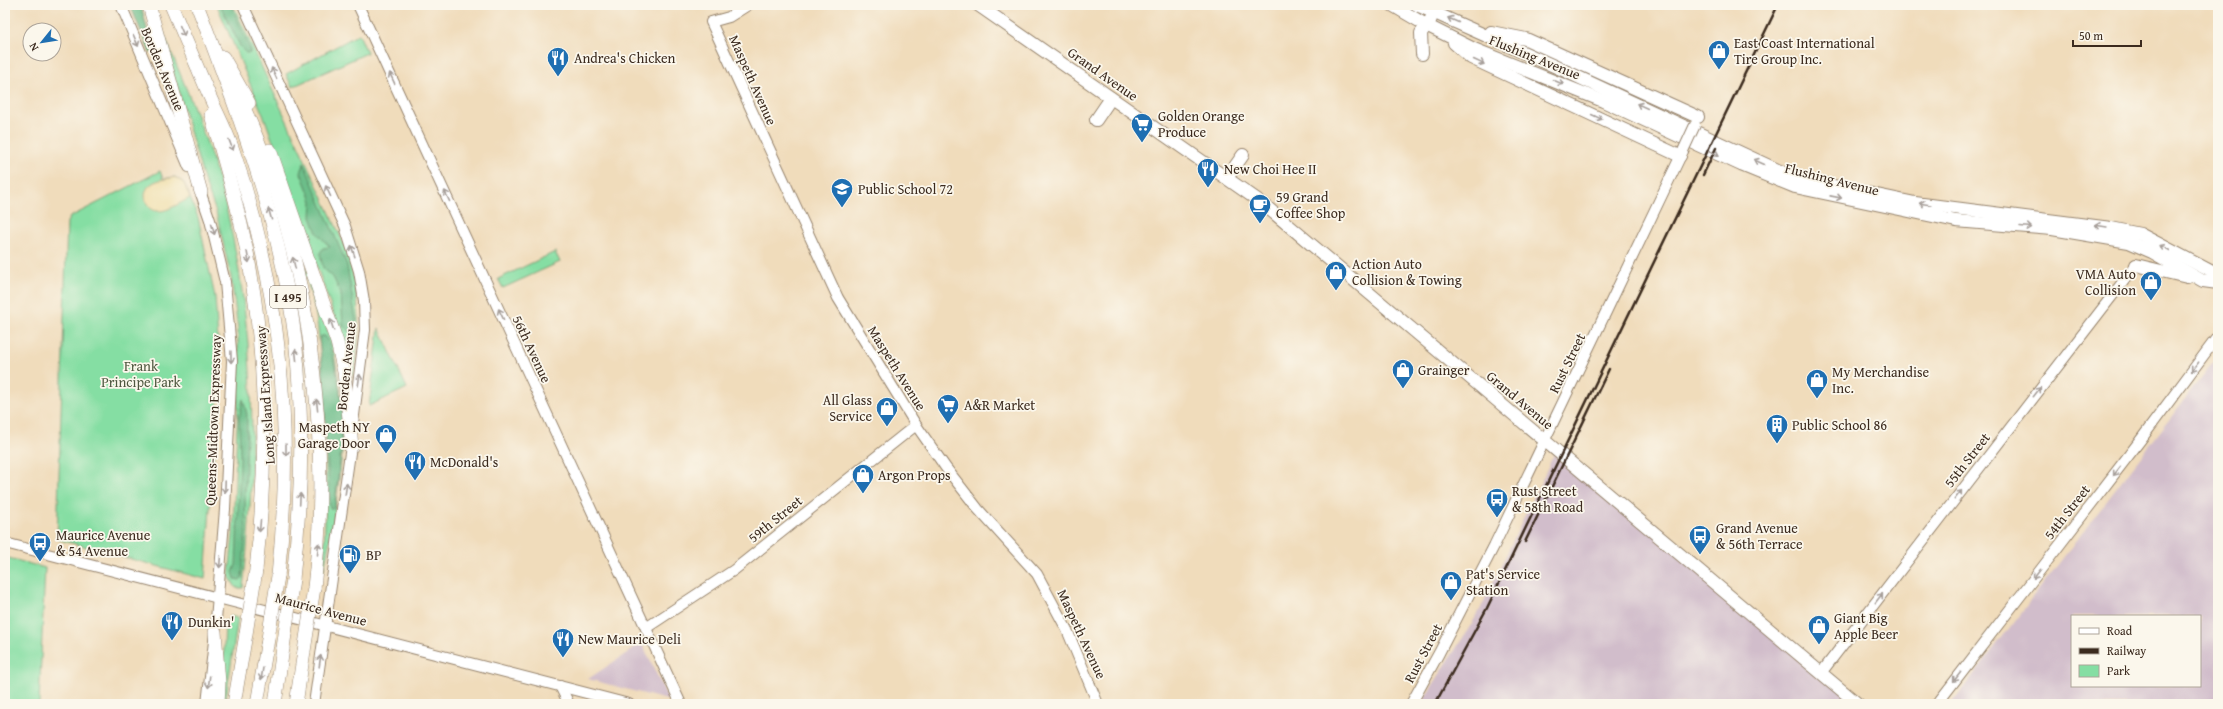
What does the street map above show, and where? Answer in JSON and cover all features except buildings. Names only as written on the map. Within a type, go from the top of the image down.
[{"type":"highway","points":[[149,5],[200,192]]},
{"type":"highway","name":"Long Island Expressway","points":[[171,5],[231,145],[244,182],[261,243],[274,308],[282,373],[286,446],[284,506],[278,576],[257,704]]},
{"type":"highway","name":"I 495","points":[[196,5],[206,26],[264,191],[279,248],[290,308],[299,389],[301,443],[300,506],[293,580],[275,704]]},
{"type":"highway","points":[[206,26],[256,116],[330,319],[344,372],[352,446]]},
{"type":"highway","points":[[206,26],[250,119],[264,157],[286,231],[304,309],[315,392],[321,470],[320,515],[314,588],[296,704]]},
{"type":"highway","points":[[193,58],[234,195],[246,247],[255,299],[262,377],[264,451],[262,513],[256,570],[234,704]]},
{"type":"highway","points":[[215,632],[219,683],[218,704]]},
{"type":"main road","name":"Borden Avenue","points":[[122,5],[179,144]]},
{"type":"main road","name":"Borden Avenue","points":[[242,5],[345,226],[359,271],[364,301],[365,330],[352,446],[314,704]]},
{"type":"main road","name":"56th Avenue","points":[[358,5],[681,704]]},
{"type":"main road","name":"Maspeth Avenue","points":[[748,5],[729,16],[711,22],[838,298],[916,425],[978,509],[1037,574],[1067,630],[1098,704]]},
{"type":"main road","name":"Grand Avenue","points":[[978,5],[1262,203],[1858,704]]},
{"type":"main road","name":"Flushing Avenue","points":[[1392,5],[1426,25],[1474,49],[1603,100],[1748,168],[1795,187],[1956,221],[2052,229],[2129,242],[2152,252],[2203,281],[2218,283]]},
{"type":"main road","name":"Flushing Avenue","points":[[1417,5],[1784,173],[1820,183],[1928,205],[2111,228],[2140,234],[2218,275]]},
{"type":"main road","points":[[1422,54],[1421,33],[1435,13]]},
{"type":"main road","points":[[1470,28],[1526,39],[1697,121]]},
{"type":"main road","points":[[1450,37],[1458,48],[1471,58],[1682,154]]},
{"type":"main road","points":[[1096,120],[1111,98]]},
{"type":"main road","name":"Rust Street","points":[[1411,704],[1446,640],[1545,441],[1697,121]]},
{"type":"main road","name":"Queens-Midtown Expressway","points":[[179,144],[200,192],[212,228],[223,274],[231,344],[231,393],[218,597],[207,704]]},
{"type":"main road","points":[[1227,178],[1243,156]]},
{"type":"main road","points":[[2136,265],[2203,281]]},
{"type":"main road","name":"55th Street","points":[[1821,673],[2136,265]]},
{"type":"main road","name":"54th Street","points":[[1937,704],[2135,448],[2218,336]]},
{"type":"main road","name":"59th Street","points":[[646,628],[734,570],[916,425]]},
{"type":"main road","name":"Maurice Avenue","points":[[5,543],[629,704]]},
{"type":"main road","points":[[560,686],[569,704]]},
{"type":"shaded area","points":[[2218,356],[2218,704],[1951,704]]},
{"type":"shaded area","points":[[1556,450],[1858,704],[1421,704],[1479,612]]},
{"type":"shaded area","points":[[642,643],[668,699],[667,700],[588,679]]},
{"type":"green space","points":[[130,5],[141,5],[153,52],[150,53]]},
{"type":"green space","points":[[217,5],[233,5],[346,248],[357,297],[358,312],[354,376],[352,376],[343,341],[266,122]]},
{"type":"green space","points":[[220,5],[231,5],[250,48],[250,53],[246,53],[241,48]]},
{"type":"green space","points":[[159,23],[194,109],[213,161],[227,213],[238,266],[246,319],[252,427],[248,535],[243,588],[236,588],[229,576],[233,535],[238,399],[238,329],[231,277],[216,212],[204,180]]},
{"type":"green space","points":[[359,34],[367,53],[292,87],[286,74]]},
{"type":"green space","points":[[304,163],[347,265],[356,320],[354,330],[348,331],[343,326],[341,294],[333,277],[323,268],[320,253],[323,248],[330,247],[317,233],[311,217],[312,201],[301,173]]},
{"type":"green space","name":"Frank Principe Park","points":[[160,171],[163,179],[175,177],[184,183],[198,217],[215,297],[220,368],[205,579],[57,539],[67,222],[70,217]]},
{"type":"green space","points":[[555,252],[560,262],[503,288],[498,279]]},
{"type":"green space","points":[[304,268],[306,268],[333,346],[343,408],[342,455],[333,525],[323,574],[326,479],[325,416],[321,353],[316,315]]},
{"type":"green space","points":[[379,328],[407,388],[369,406]]},
{"type":"green space","points":[[321,336],[325,336],[328,340],[339,385],[342,414],[341,454],[335,506],[333,509],[330,509],[323,375],[319,340]]},
{"type":"green space","points":[[243,399],[247,414],[245,492],[246,530],[242,578],[240,580],[235,579],[233,572],[236,565],[240,458],[239,418]]},
{"type":"green space","points":[[5,557],[45,568],[39,704],[5,704]]},
{"type":"green space","points":[[230,616],[238,618],[225,704],[222,704],[225,621],[228,621]]},
{"type":"sand","points":[[175,177],[184,183],[190,198],[163,211],[151,208],[146,202],[145,197],[145,193],[149,186],[158,181]]},
{"type":"railway","points":[[1435,704],[1487,608],[1778,5]]},
{"type":"railway","points":[[1703,175],[1716,148]]},
{"type":"railway","points":[[1525,542],[1609,369]]},
{"type":"place","name":"East Coast International Tire Group Inc.","points":[[1719,70]]},
{"type":"place","name":"Andrea's Chicken","points":[[558,78]]},
{"type":"place","name":"Golden Orange Produce","points":[[1142,144]]},
{"type":"place","name":"New Choi Hee II","points":[[1208,188]]},
{"type":"place","name":"Public School 72","points":[[842,208]]},
{"type":"place","name":"59 Grand Coffee Shop","points":[[1260,224]]},
{"type":"place","name":"Action Auto Collision & Towing","points":[[1336,292]]},
{"type":"place","name":"VMA Auto Collision","points":[[2151,302]]},
{"type":"place","name":"Grainger","points":[[1403,390]]},
{"type":"place","name":"My Merchandise Inc.","points":[[1817,400]]},
{"type":"place","name":"A&R Market","points":[[948,424]]},
{"type":"place","name":"All Glass Service","points":[[887,428]]},
{"type":"place","name":"Public School 86","points":[[1777,444]]},
{"type":"place","name":"Maspeth NY Garage Door","points":[[386,454]]},
{"type":"place","name":"McDonald's","points":[[415,482]]},
{"type":"place","name":"Argon Props","points":[[863,494]]},
{"type":"place","name":"Rust Street & 58th Road","points":[[1497,518]]},
{"type":"place","name":"Grand Avenue & 56th Terrace","points":[[1700,556]]},
{"type":"place","name":"Maurice Avenue & 54 Avenue","points":[[40,562]]},
{"type":"place","name":"BP","points":[[350,574]]},
{"type":"place","name":"Pat's Service Station","points":[[1451,602]]},
{"type":"place","name":"Dunkin'","points":[[172,642]]},
{"type":"place","name":"Giant Big Apple Beer","points":[[1819,646]]},
{"type":"place","name":"New Maurice Deli","points":[[563,658]]}]
